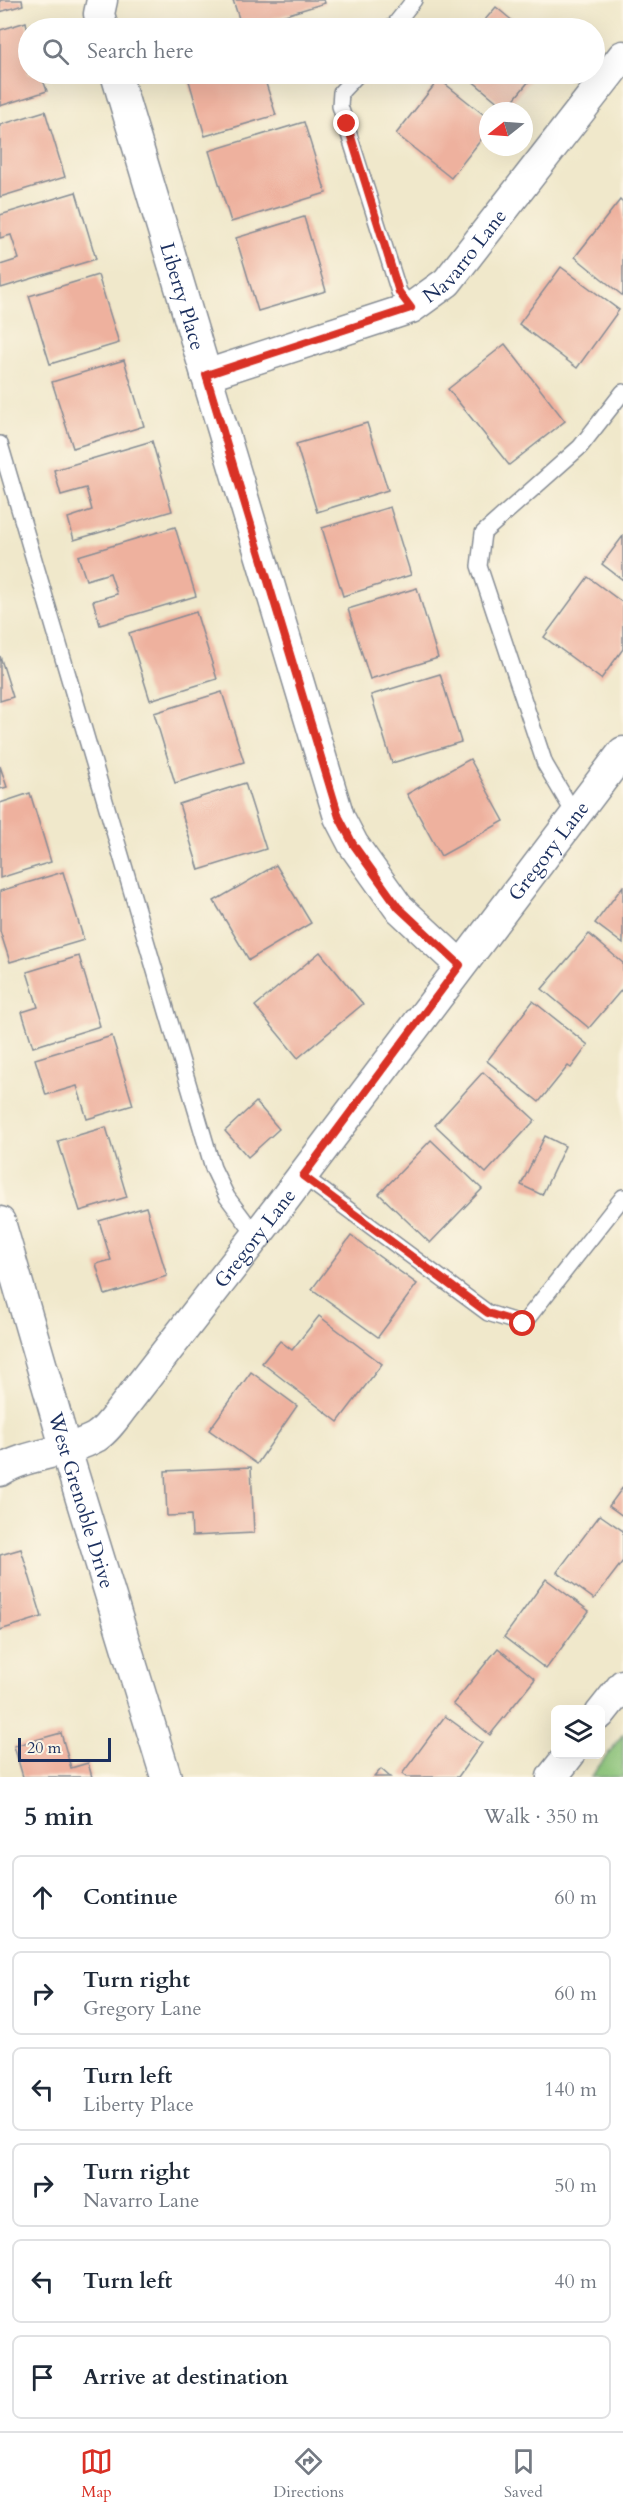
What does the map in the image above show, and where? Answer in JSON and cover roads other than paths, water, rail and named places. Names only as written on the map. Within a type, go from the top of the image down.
[{"type":"street","points":[[100,18],[102,0]]},
{"type":"street","name":"Navarro Lane","points":[[605,79],[623,56]]},
{"type":"street","name":"Liberty Place","points":[[119,84],[339,817],[353,844],[398,907],[460,965]]},
{"type":"street","name":"Navarro Lane","points":[[206,375],[411,308],[447,282],[601,84]]},
{"type":"street","name":"Gregory Lane","points":[[0,1471],[11,1464],[66,1450],[98,1436],[124,1406],[303,1176],[623,752]]},
{"type":"street","name":"West Grenoble Drive","points":[[0,1222],[66,1450],[166,1777]]},
{"type":"street","points":[[605,1708],[623,1685]]},
{"type":"street","points":[[552,1777],[567,1759]]},
{"type":"lane","points":[[400,18],[414,0]]},
{"type":"lane","points":[[349,84],[341,92],[340,106],[399,292],[411,308]]},
{"type":"lane","points":[[575,815],[545,764],[479,566],[483,533],[580,447],[623,392]]},
{"type":"lane","points":[[0,444],[213,1168],[227,1197],[256,1236]]},
{"type":"lane","points":[[303,1176],[488,1313],[523,1324],[623,1197]]}]
